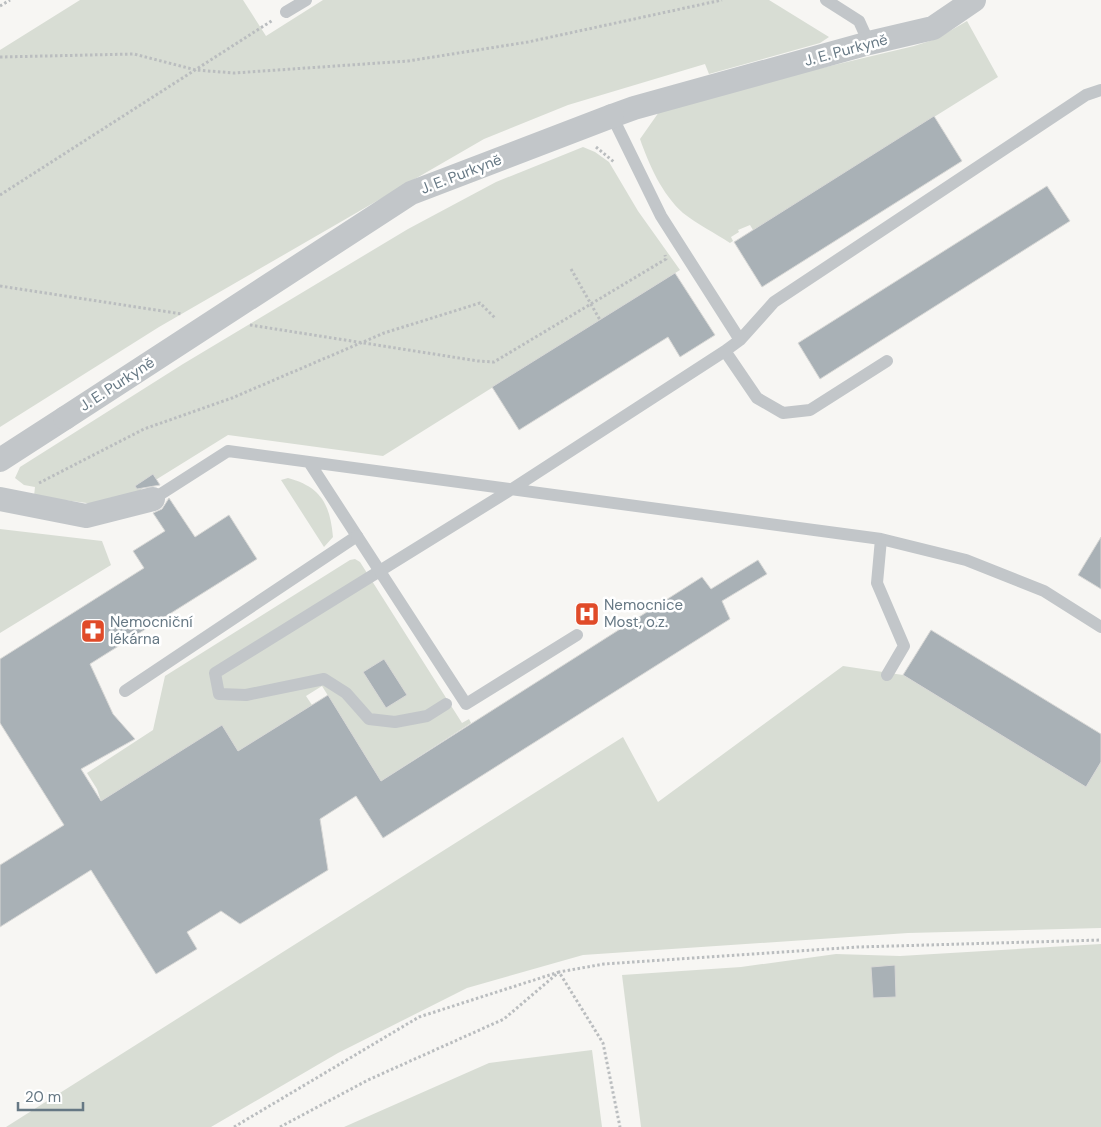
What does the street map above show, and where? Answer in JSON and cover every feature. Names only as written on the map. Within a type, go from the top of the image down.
[{"type":"street","name":"J. E. Purkyně","points":[[0,460],[411,193],[634,108],[869,42],[933,28],[974,0]]},
{"type":"street","points":[[0,499],[86,516],[153,499]]},
{"type":"lane","points":[[286,12],[306,0]]},
{"type":"lane","points":[[826,0],[859,21],[869,42]]},
{"type":"lane","points":[[446,704],[427,716],[395,722],[369,718],[346,693],[324,679],[246,695],[220,694],[215,672],[512,489],[725,351],[740,340],[774,302],[1086,95],[1101,90]]},
{"type":"lane","points":[[612,116],[661,216],[740,340]]},
{"type":"lane","points":[[725,351],[757,398],[783,413],[810,410],[887,362]]},
{"type":"lane","points":[[153,499],[228,451],[512,489],[881,539],[966,560],[1044,591],[1101,627]]},
{"type":"lane","points":[[309,462],[466,704],[577,635]]},
{"type":"lane","points":[[126,691],[357,536]]},
{"type":"lane","points":[[881,539],[877,584],[904,646],[887,676]]},
{"type":"path","points":[[0,6],[10,0]]},
{"type":"path","points":[[0,57],[134,54],[196,70],[234,73],[408,61],[528,42],[722,0]]},
{"type":"path","points":[[0,195],[286,12]]},
{"type":"path","points":[[591,145],[599,147],[618,169]]},
{"type":"path","points":[[248,325],[494,362],[666,259],[663,252]]},
{"type":"path","points":[[571,268],[600,320]]},
{"type":"path","points":[[0,286],[191,316]]},
{"type":"path","points":[[34,486],[144,429],[232,398],[384,333],[480,303],[495,318]]},
{"type":"path","points":[[234,1127],[419,1017],[560,972],[604,964],[858,947],[1101,940]]},
{"type":"path","points":[[280,1127],[368,1080],[504,1019],[560,972]]},
{"type":"path","points":[[560,972],[603,1043],[620,1127]]},
{"type":"shaded area","points":[[80,0],[243,0],[266,36],[323,0],[769,0],[829,37],[820,43],[709,74],[705,64],[568,105],[484,139],[159,327],[0,427],[0,50]]},
{"type":"shaded area","points":[[967,21],[998,77],[753,230],[750,225],[738,230],[739,232],[731,237],[733,241],[730,243],[683,213],[669,197],[652,169],[640,139],[659,112],[809,71],[914,46],[936,39]]},
{"type":"shaded area","points":[[583,147],[595,152],[609,162],[638,211],[680,270],[383,456],[228,435],[141,489],[142,491],[94,504],[34,496],[35,487],[24,485],[15,478],[20,467],[183,364],[408,229],[496,182]]},
{"type":"shaded area","points":[[288,478],[309,486],[322,498],[332,525],[333,537],[324,547],[281,480]]},
{"type":"shaded area","points":[[0,529],[102,541],[111,565],[0,633]]},
{"type":"shaded area","points":[[355,559],[360,562],[462,723],[469,719],[471,723],[381,781],[322,686],[306,696],[312,705],[238,751],[222,726],[101,801],[97,789],[87,773],[153,730],[165,676],[350,560]]},
{"type":"shaded area","points":[[843,666],[903,675],[1086,787],[1101,762],[1101,928],[908,933],[583,955],[467,988],[338,1053],[211,1127],[6,1127],[623,737],[658,802]]},
{"type":"shaded area","points":[[1101,944],[1101,1127],[641,1127],[622,975],[741,967],[836,954],[900,956]]},
{"type":"shaded area","points":[[592,1050],[602,1127],[344,1127],[489,1063]]},
{"type":"building","points":[[934,116],[962,161],[762,287],[734,242]]},
{"type":"building","points":[[1047,186],[1070,221],[820,379],[798,343]]},
{"type":"building","points":[[675,273],[715,335],[680,357],[668,337],[519,430],[492,387]]},
{"type":"building","points":[[153,474],[160,485],[137,489],[135,486]]},
{"type":"building","points":[[169,498],[195,537],[229,515],[257,559],[90,664],[113,714],[135,739],[81,769],[101,801],[222,725],[238,751],[328,695],[381,781],[702,577],[711,589],[758,560],[767,574],[722,601],[730,619],[383,838],[356,796],[320,819],[328,870],[240,924],[221,911],[187,932],[197,949],[156,974],[91,870],[0,927],[0,865],[64,825],[0,723],[0,659],[144,568],[133,551],[165,531],[153,513],[162,509]]},
{"type":"building","points":[[1101,537],[1101,589],[1078,575]]},
{"type":"building","points":[[931,630],[1101,734],[1101,762],[1086,787],[903,675]]},
{"type":"building","points":[[384,659],[407,695],[386,708],[363,672]]},
{"type":"building","points":[[895,965],[896,997],[873,998],[871,967]]},
{"type":"place","name":"Nemocnice Most, o.z.","points":[[587,614]]},
{"type":"place","name":"Nemocniční lékárna","points":[[93,631]]}]
